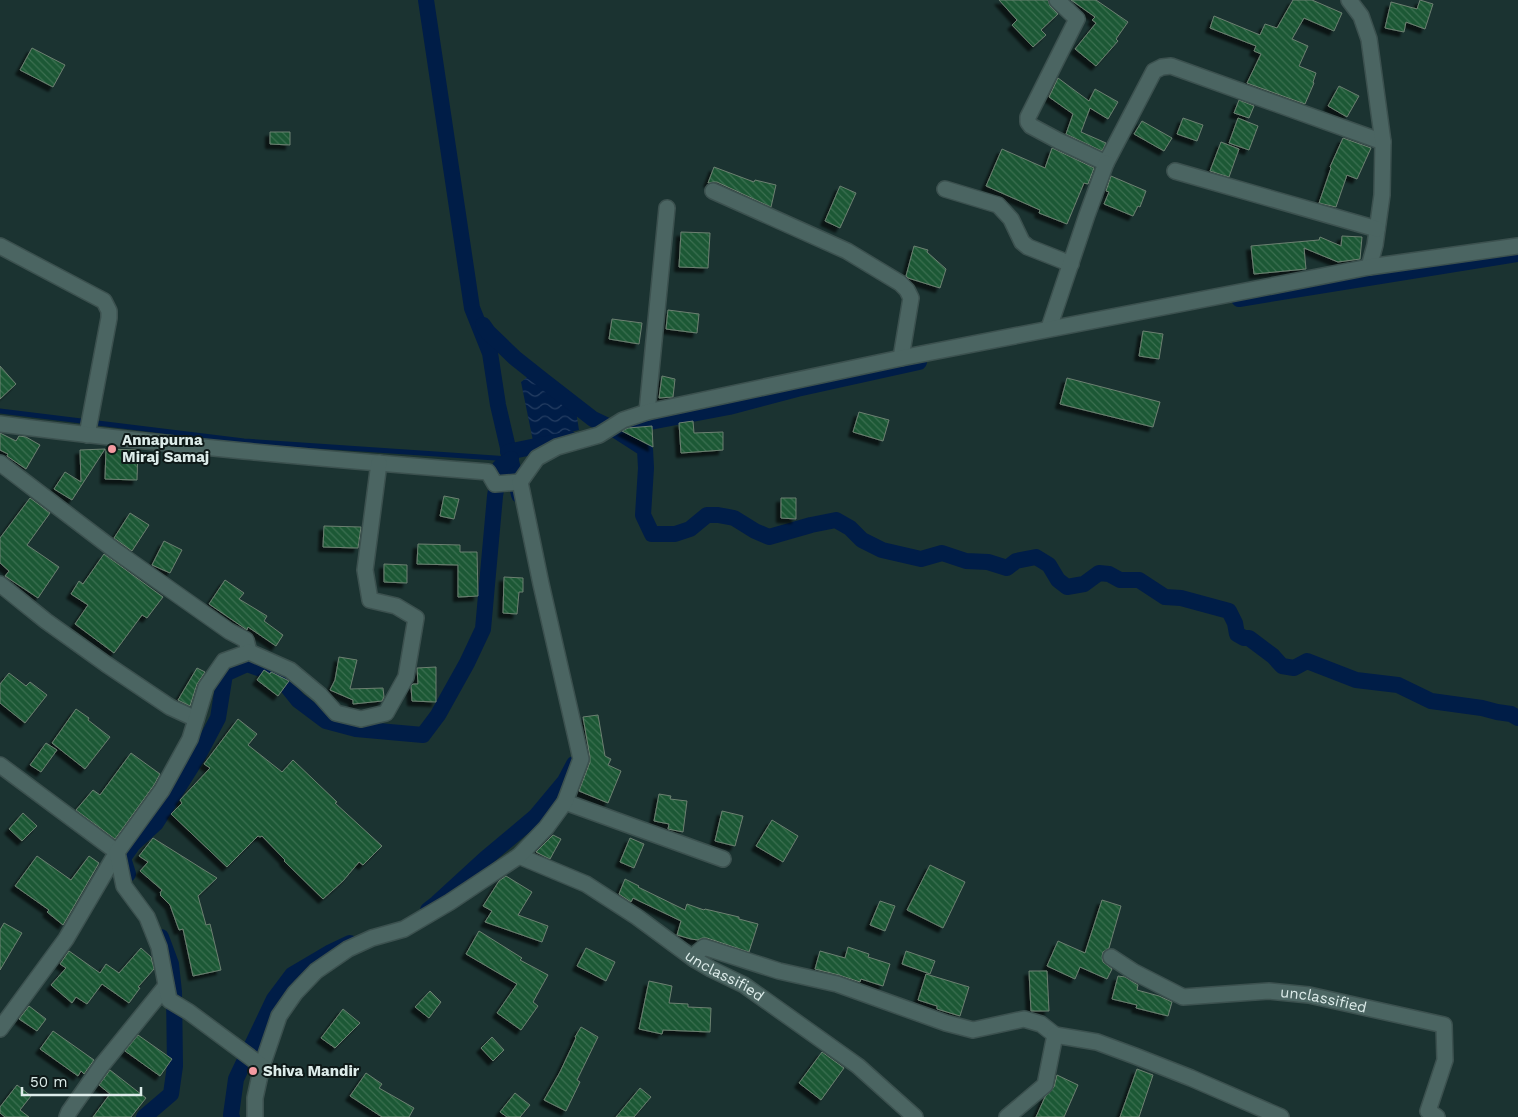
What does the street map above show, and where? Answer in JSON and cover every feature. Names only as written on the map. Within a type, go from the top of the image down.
[{"type":"street","points":[[1057,0],[1077,19],[1028,117],[1028,122],[1031,126],[1059,141],[1106,163]]},
{"type":"street","points":[[1349,0],[1361,16],[1369,38],[1383,142],[1382,195],[1369,267]]},
{"type":"street","points":[[1049,328],[1106,163],[1154,71],[1162,67],[1171,66],[1383,142]]},
{"type":"street","points":[[1175,171],[1377,228]]},
{"type":"street","points":[[945,189],[998,206],[1011,219],[1022,242],[1028,247],[1071,264]]},
{"type":"street","points":[[714,191],[847,251],[900,283],[907,290],[911,298],[901,358]]},
{"type":"street","points":[[647,412],[667,208]]},
{"type":"street","points":[[0,246],[104,301],[109,311],[87,435]]},
{"type":"street","points":[[255,1117],[259,1064],[279,1016],[295,993],[316,971],[348,949],[372,938],[404,929],[450,902],[519,856],[546,828],[565,802],[581,758],[541,584],[520,482],[537,458],[558,447],[598,435],[623,420],[647,412],[1049,328],[1369,267],[1518,246]]},
{"type":"street","points":[[0,424],[87,435],[488,472],[495,484],[520,482]]},
{"type":"street","points":[[0,463],[118,552],[229,631],[246,640],[249,652]]},
{"type":"street","points":[[0,1029],[66,939],[117,852],[162,790],[190,739],[206,687],[224,661],[249,652],[290,670],[320,695],[336,713],[361,719],[386,713],[406,677],[416,618],[396,606],[370,600],[364,570],[379,463]]},
{"type":"street","points":[[0,584],[46,621],[106,664],[170,707],[196,719]]},
{"type":"street","points":[[0,765],[117,852],[124,886],[147,917],[159,947],[168,993],[189,1012],[259,1064]]},
{"type":"street","points":[[565,802],[723,860]]},
{"type":"street","name":"unclassified","points":[[519,856],[586,884],[637,917],[694,959],[744,985],[858,1066],[915,1117]]},
{"type":"street","points":[[694,959],[696,953],[704,947],[779,971],[836,984],[946,1023],[973,1030],[1024,1019],[1041,1024],[1055,1035],[1097,1042],[1135,1056],[1281,1117]]},
{"type":"street","name":"unclassified","points":[[1111,957],[1134,972],[1184,996],[1269,991],[1309,995],[1444,1025],[1445,1060],[1428,1111],[1437,1117]]},
{"type":"street","points":[[67,1117],[102,1065],[168,993]]},
{"type":"street","points":[[1007,1117],[1045,1085],[1055,1035]]},
{"type":"water","points":[[529,376],[576,411],[579,430],[533,441],[521,382]]},
{"type":"building","points":[[999,0],[1048,0],[1050,6],[1058,14],[1041,30],[1046,35],[1033,47],[1012,25],[1017,20]]},
{"type":"building","points":[[1071,0],[1096,0],[1128,22],[1116,39],[1118,41],[1096,66],[1075,49],[1096,23],[1092,20],[1095,17]]},
{"type":"building","points":[[1293,0],[1312,0],[1342,13],[1334,31],[1304,18],[1292,39],[1308,46],[1299,66],[1316,73],[1305,104],[1247,83],[1261,54],[1254,51],[1256,46],[1210,28],[1214,16],[1260,35],[1265,24],[1277,28]]},
{"type":"building","points":[[1420,0],[1433,4],[1425,29],[1406,22],[1404,32],[1385,28],[1391,2],[1417,9]]},
{"type":"building","points":[[32,48],[65,65],[53,87],[20,70]]},
{"type":"building","points":[[1058,78],[1089,101],[1095,89],[1118,102],[1108,119],[1090,108],[1081,132],[1106,143],[1102,151],[1066,134],[1073,114],[1049,97]]},
{"type":"building","points":[[1339,86],[1359,96],[1347,117],[1328,106]]},
{"type":"building","points":[[1239,100],[1254,106],[1249,118],[1234,113]]},
{"type":"building","points":[[1183,118],[1203,125],[1197,141],[1177,134]]},
{"type":"building","points":[[1238,118],[1258,126],[1249,150],[1229,143]]},
{"type":"building","points":[[1142,121],[1172,138],[1164,151],[1134,134]]},
{"type":"building","points":[[270,132],[290,132],[290,145],[270,144]]},
{"type":"building","points":[[1343,138],[1371,148],[1357,179],[1347,175],[1336,207],[1319,203],[1330,167]]},
{"type":"building","points":[[1221,142],[1239,149],[1229,177],[1210,171]]},
{"type":"building","points":[[1052,148],[1094,168],[1088,184],[1084,183],[1067,224],[1039,213],[1040,210],[986,186],[1002,149],[1045,168]]},
{"type":"building","points":[[714,167],[754,182],[755,180],[776,185],[771,207],[717,182],[708,183]]},
{"type":"building","points":[[1111,176],[1146,191],[1140,207],[1138,206],[1133,216],[1104,204],[1109,192],[1106,191]]},
{"type":"building","points":[[840,186],[856,193],[840,228],[825,221]]},
{"type":"building","points":[[681,232],[710,233],[708,268],[679,267]]},
{"type":"building","points":[[1342,236],[1362,237],[1360,259],[1338,262],[1304,248],[1306,269],[1254,274],[1251,246],[1319,240],[1320,237],[1341,246]]},
{"type":"building","points":[[914,246],[928,250],[927,252],[946,269],[940,288],[906,276]]},
{"type":"building","points":[[668,310],[699,314],[697,333],[666,329]]},
{"type":"building","points":[[612,319],[642,323],[639,344],[609,339]]},
{"type":"building","points":[[1143,331],[1163,334],[1159,359],[1139,356]]},
{"type":"building","points":[[0,366],[16,384],[0,399]]},
{"type":"building","points":[[662,376],[675,379],[673,397],[659,398]]},
{"type":"building","points":[[1067,378],[1160,402],[1153,427],[1060,404]]},
{"type":"building","points":[[859,412],[889,420],[883,441],[853,432]]},
{"type":"building","points":[[693,421],[694,433],[723,432],[723,450],[681,453],[679,423]]},
{"type":"building","points":[[652,426],[653,447],[622,431],[628,428]]},
{"type":"building","points":[[0,433],[16,441],[19,436],[26,437],[40,445],[26,469],[0,450]]},
{"type":"building","points":[[105,449],[72,500],[54,489],[65,472],[81,482],[80,450]]},
{"type":"building","points":[[106,449],[138,450],[137,480],[105,479]]},
{"type":"building","points":[[444,496],[459,499],[454,519],[440,516]]},
{"type":"building","points":[[30,498],[50,513],[27,545],[59,567],[38,598],[5,576],[9,571],[0,563],[0,538]]},
{"type":"building","points":[[781,498],[796,498],[796,519],[781,518]]},
{"type":"building","points":[[130,513],[149,525],[132,551],[114,538]]},
{"type":"building","points":[[324,526],[361,527],[358,548],[323,547]]},
{"type":"building","points":[[164,541],[182,550],[170,573],[152,565]]},
{"type":"building","points":[[418,544],[460,545],[460,552],[477,552],[478,596],[458,597],[458,565],[417,564]]},
{"type":"building","points":[[104,554],[163,597],[147,618],[142,615],[114,653],[75,624],[88,605],[71,594],[79,581],[83,584]]},
{"type":"building","points":[[384,564],[407,565],[407,583],[384,582]]},
{"type":"building","points":[[504,577],[523,578],[523,592],[519,592],[517,614],[503,613]]},
{"type":"building","points":[[225,580],[244,593],[239,599],[267,616],[264,621],[283,635],[276,646],[248,627],[247,630],[209,604]]},
{"type":"building","points":[[339,657],[357,660],[350,689],[383,688],[384,697],[382,701],[353,704],[353,700],[330,690],[335,680]]},
{"type":"building","points":[[436,667],[436,702],[412,701],[411,686],[418,684],[417,668]]},
{"type":"building","points":[[197,668],[205,672],[197,684],[190,706],[178,700]]},
{"type":"building","points":[[264,670],[289,681],[278,696],[257,680]]},
{"type":"building","points":[[9,673],[26,686],[30,682],[47,695],[25,723],[0,703],[0,684]]},
{"type":"building","points":[[76,709],[110,737],[85,769],[52,743]]},
{"type":"building","points":[[598,715],[605,756],[611,759],[608,765],[621,771],[608,803],[579,791],[590,762],[583,717]]},
{"type":"building","points":[[238,719],[257,734],[248,745],[282,772],[293,760],[337,802],[335,803],[382,846],[363,865],[359,862],[343,881],[323,899],[284,861],[262,836],[258,836],[227,867],[171,814],[182,803],[180,800],[210,768],[204,764]]},
{"type":"building","points":[[46,743],[57,750],[41,772],[30,765]]},
{"type":"building","points":[[131,753],[160,774],[115,839],[76,810],[93,790],[100,795]]},
{"type":"building","points":[[659,794],[671,796],[670,799],[687,801],[683,832],[668,829],[669,824],[654,821]]},
{"type":"building","points":[[722,811],[743,816],[735,846],[715,841]]},
{"type":"building","points":[[23,813],[37,826],[22,841],[9,829]]},
{"type":"building","points":[[772,820],[798,836],[783,862],[756,846]]},
{"type":"building","points":[[553,835],[561,839],[550,859],[536,852]]},
{"type":"building","points":[[153,838],[217,878],[198,896],[206,925],[210,924],[221,970],[193,976],[183,929],[179,930],[170,905],[160,895],[162,890],[140,871],[148,862],[139,856]]},
{"type":"building","points":[[630,838],[644,844],[634,868],[620,862]]},
{"type":"building","points":[[37,856],[71,880],[89,856],[99,863],[63,925],[47,912],[49,910],[15,886]]},
{"type":"building","points":[[930,865],[965,882],[943,928],[907,910]]},
{"type":"building","points":[[506,876],[532,892],[518,915],[548,926],[542,942],[485,922],[492,911],[483,906],[499,881]]},
{"type":"building","points":[[625,879],[685,910],[687,904],[704,910],[739,917],[739,919],[758,924],[749,952],[707,938],[698,940],[677,935],[681,921],[633,898],[631,902],[619,894]]},
{"type":"building","points":[[1102,900],[1121,906],[1109,948],[1103,952],[1102,956],[1103,962],[1112,969],[1107,979],[1080,967],[1075,979],[1047,966],[1058,941],[1085,953]]},
{"type":"building","points":[[880,901],[895,906],[885,931],[870,925]]},
{"type":"building","points":[[4,923],[22,933],[0,970],[0,930]]},
{"type":"building","points":[[479,931],[522,958],[520,960],[548,975],[533,1002],[538,1006],[521,1030],[497,1013],[517,984],[466,954]]},
{"type":"building","points":[[848,947],[869,954],[868,957],[890,964],[883,986],[861,979],[860,982],[815,969],[820,951],[845,958]]},
{"type":"building","points":[[141,948],[151,957],[154,969],[138,987],[140,988],[129,1003],[102,984],[87,1004],[76,997],[72,1003],[51,985],[66,968],[60,964],[69,951],[100,973],[106,964],[119,973]]},
{"type":"building","points":[[586,948],[615,962],[606,981],[577,966]]},
{"type":"building","points":[[906,951],[935,961],[930,974],[902,964]]},
{"type":"building","points":[[1029,971],[1047,971],[1049,1011],[1031,1011]]},
{"type":"building","points":[[926,974],[969,987],[960,1016],[937,1009],[937,1006],[918,1000]]},
{"type":"building","points":[[1118,976],[1125,977],[1138,985],[1137,990],[1172,1002],[1168,1016],[1136,1008],[1137,1005],[1112,999]]},
{"type":"building","points":[[649,981],[672,986],[669,1003],[688,1004],[688,1007],[711,1008],[710,1032],[663,1030],[662,1034],[639,1029]]},
{"type":"building","points":[[430,991],[441,1002],[429,1018],[415,1007]]},
{"type":"building","points":[[29,1006],[46,1019],[37,1031],[19,1019]]},
{"type":"building","points":[[343,1009],[360,1023],[335,1048],[321,1038]]},
{"type":"building","points":[[581,1027],[598,1037],[577,1080],[580,1082],[566,1111],[544,1100],[560,1072]]},
{"type":"building","points":[[53,1031],[94,1060],[84,1074],[81,1071],[78,1076],[40,1049]]},
{"type":"building","points":[[138,1035],[172,1059],[160,1076],[125,1051]]},
{"type":"building","points":[[492,1037],[504,1050],[493,1061],[481,1048]]},
{"type":"building","points":[[822,1052],[844,1068],[821,1100],[799,1083]]},
{"type":"building","points":[[1137,1069],[1153,1075],[1139,1117],[1120,1117]]},
{"type":"building","points":[[110,1070],[146,1098],[131,1117],[93,1117],[110,1094],[99,1085]]},
{"type":"building","points":[[366,1073],[382,1084],[379,1088],[414,1108],[409,1117],[382,1117],[350,1096]]},
{"type":"building","points":[[1057,1075],[1078,1085],[1064,1117],[1036,1117],[1045,1097],[1054,1087]]},
{"type":"building","points":[[17,1085],[31,1096],[20,1110],[29,1117],[5,1117],[0,1113],[0,1107]]},
{"type":"building","points":[[640,1088],[651,1097],[634,1117],[616,1117]]},
{"type":"building","points":[[515,1093],[530,1105],[520,1117],[507,1117],[500,1112]]},
{"type":"waterway","points":[[426,0],[472,308],[490,353],[498,405],[519,495]]},
{"type":"waterway","points":[[1239,299],[1518,254]]},
{"type":"waterway","points":[[483,325],[515,358],[593,419],[614,429],[645,449],[646,468],[643,515],[652,534],[675,534],[690,529],[707,515],[734,518],[769,537],[836,520],[850,528],[862,540],[882,550],[921,559],[942,553],[966,561],[988,562],[1007,568],[1016,561],[1036,557],[1049,565],[1058,580],[1067,587],[1084,584],[1099,573],[1109,574],[1120,580],[1139,580],[1165,597],[1181,598],[1229,611],[1235,623],[1237,634],[1244,638],[1249,638],[1273,656],[1282,666],[1294,668],[1307,661],[1356,680],[1398,685],[1431,701],[1482,708],[1511,714],[1518,718]]},
{"type":"waterway","points":[[608,430],[729,407],[797,389],[919,362]]},
{"type":"waterway","points":[[0,411],[244,441],[511,459]]},
{"type":"waterway","points":[[508,452],[570,439]]},
{"type":"waterway","points":[[128,874],[123,858],[133,844],[156,823],[198,756],[218,718],[225,674],[247,664],[278,675],[298,700],[326,721],[356,729],[423,735],[438,715],[467,663],[483,629],[495,496],[500,467],[511,459]]},
{"type":"waterway","points":[[428,910],[535,817],[565,781],[574,764]]},
{"type":"waterway","points":[[144,1117],[171,1094],[175,1066],[174,992],[171,964],[161,937]]},
{"type":"waterway","points":[[232,1117],[236,1079],[274,999],[292,975],[350,943]]},
{"type":"place","name":"Annapurna Miraj Samaj","points":[[112,449]]},
{"type":"place","name":"Shiva Mandir","points":[[253,1071]]}]
